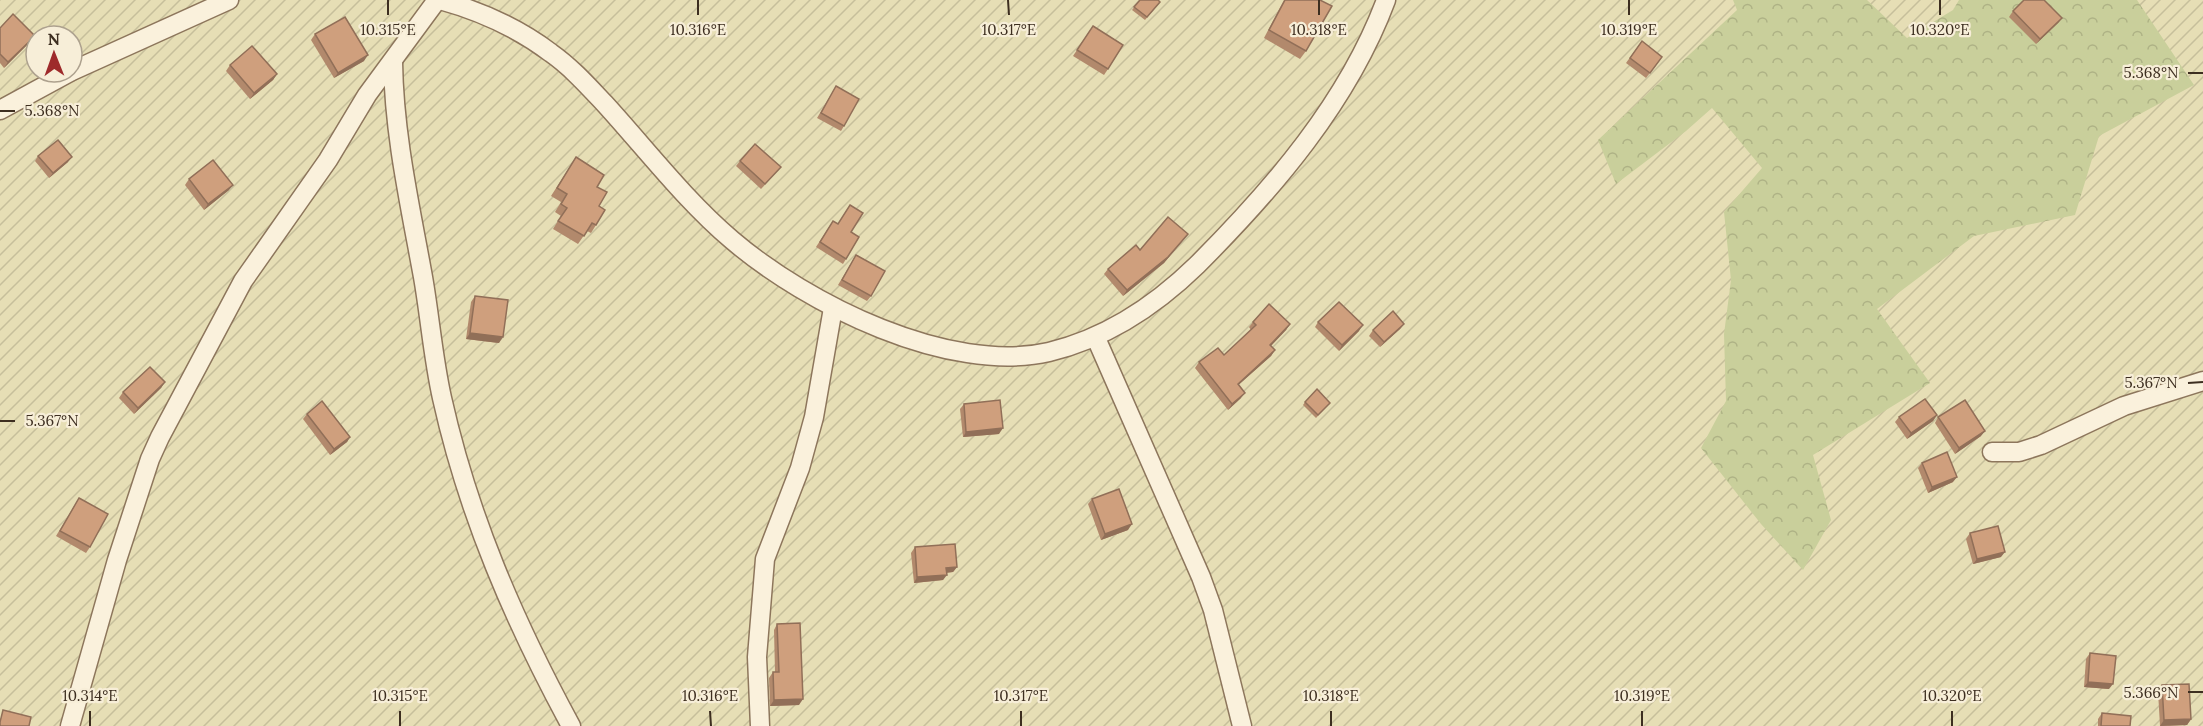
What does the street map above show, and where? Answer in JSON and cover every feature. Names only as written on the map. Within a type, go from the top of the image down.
[{"type":"street","points":[[84,66],[229,0]]},
{"type":"street","points":[[70,726],[117,560],[150,459],[160,437],[243,281],[328,160],[367,95],[439,0],[503,24],[553,54],[591,89],[730,238],[750,254],[833,308],[906,337],[958,352],[999,356],[1047,352],[1096,338],[1148,307],[1178,284],[1259,201],[1310,136],[1361,57],[1386,0]]},
{"type":"street","points":[[393,62],[398,141],[424,286],[435,363],[450,432],[492,567],[534,660],[571,726]]},
{"type":"street","points":[[0,110],[49,84]]},
{"type":"street","points":[[760,726],[757,657],[765,559],[800,468],[814,417],[833,308]]},
{"type":"street","points":[[1096,338],[1201,577],[1213,610],[1242,726]]},
{"type":"street","points":[[1992,452],[2019,453],[2124,406],[2203,381]]},
{"type":"shaded area","points":[[0,0],[2203,0],[2203,726],[0,726]]},
{"type":"green space","points":[[1733,0],[1867,0],[1907,38],[1953,10],[1959,0],[2137,0],[2194,85],[2099,136],[2075,215],[1974,236],[1877,309],[1930,383],[1813,455],[1831,520],[1803,570],[1761,524],[1701,448],[1726,401],[1724,334],[1731,280],[1724,212],[1762,168],[1712,108],[1686,131],[1616,184],[1598,140],[1737,10]]},
{"type":"building","points":[[1140,0],[1160,2],[1147,17],[1134,7]]},
{"type":"building","points":[[1285,0],[1320,0],[1332,6],[1306,51],[1269,30]]},
{"type":"building","points":[[2024,0],[2044,0],[2062,18],[2040,39],[2013,11]]},
{"type":"building","points":[[13,14],[24,25],[24,47],[8,62],[0,54],[0,28]]},
{"type":"building","points":[[345,17],[368,55],[338,73],[315,34]]},
{"type":"building","points":[[1093,26],[1123,45],[1108,69],[1077,50]]},
{"type":"building","points":[[1642,41],[1662,57],[1650,73],[1630,58]]},
{"type":"building","points":[[252,46],[277,74],[254,93],[230,65]]},
{"type":"building","points":[[836,86],[859,99],[844,126],[821,113]]},
{"type":"building","points":[[58,140],[72,157],[53,173],[38,156]]},
{"type":"building","points":[[755,144],[781,167],[765,184],[740,161]]},
{"type":"building","points":[[576,157],[604,175],[597,187],[607,192],[599,206],[605,210],[596,225],[592,223],[584,236],[558,221],[567,208],[561,204],[567,194],[557,188]]},
{"type":"building","points":[[213,160],[233,185],[208,204],[189,179]]},
{"type":"building","points":[[850,205],[863,213],[851,232],[859,237],[846,259],[820,242],[833,221],[838,224]]},
{"type":"building","points":[[1168,217],[1188,234],[1168,257],[1127,290],[1108,269],[1136,245],[1140,250]]},
{"type":"building","points":[[856,255],[885,271],[871,296],[842,280]]},
{"type":"building","points":[[475,296],[508,300],[503,337],[470,333]]},
{"type":"building","points":[[1339,302],[1363,325],[1342,345],[1318,322]]},
{"type":"building","points":[[1269,304],[1290,324],[1270,345],[1275,350],[1238,384],[1245,393],[1232,404],[1199,362],[1218,348],[1224,355],[1256,325],[1253,322]]},
{"type":"building","points":[[1393,311],[1404,324],[1384,342],[1373,330]]},
{"type":"building","points":[[150,367],[165,382],[138,408],[123,392]]},
{"type":"building","points":[[1317,389],[1330,403],[1318,415],[1305,402]]},
{"type":"building","points":[[1925,399],[1937,415],[1911,433],[1899,417]]},
{"type":"building","points":[[1000,400],[1003,428],[966,432],[964,404]]},
{"type":"building","points":[[1965,400],[1985,431],[1959,448],[1938,417]]},
{"type":"building","points":[[322,401],[350,437],[334,449],[307,414]]},
{"type":"building","points":[[1947,452],[1957,477],[1932,487],[1922,463]]},
{"type":"building","points":[[1119,489],[1132,524],[1105,534],[1092,499]]},
{"type":"building","points":[[79,498],[108,514],[90,547],[60,531]]},
{"type":"building","points":[[1998,526],[2005,552],[1977,559],[1970,533]]},
{"type":"building","points":[[955,544],[957,567],[946,568],[947,575],[917,577],[915,547]]},
{"type":"building","points":[[800,623],[803,699],[774,700],[773,672],[779,672],[777,624]]},
{"type":"building","points":[[2090,653],[2116,656],[2113,684],[2088,682]]},
{"type":"building","points":[[2189,684],[2191,719],[2164,720],[2162,685]]},
{"type":"building","points":[[3,710],[31,717],[29,726],[0,726]]},
{"type":"building","points":[[2102,713],[2131,716],[2130,726],[2101,726]]}]
